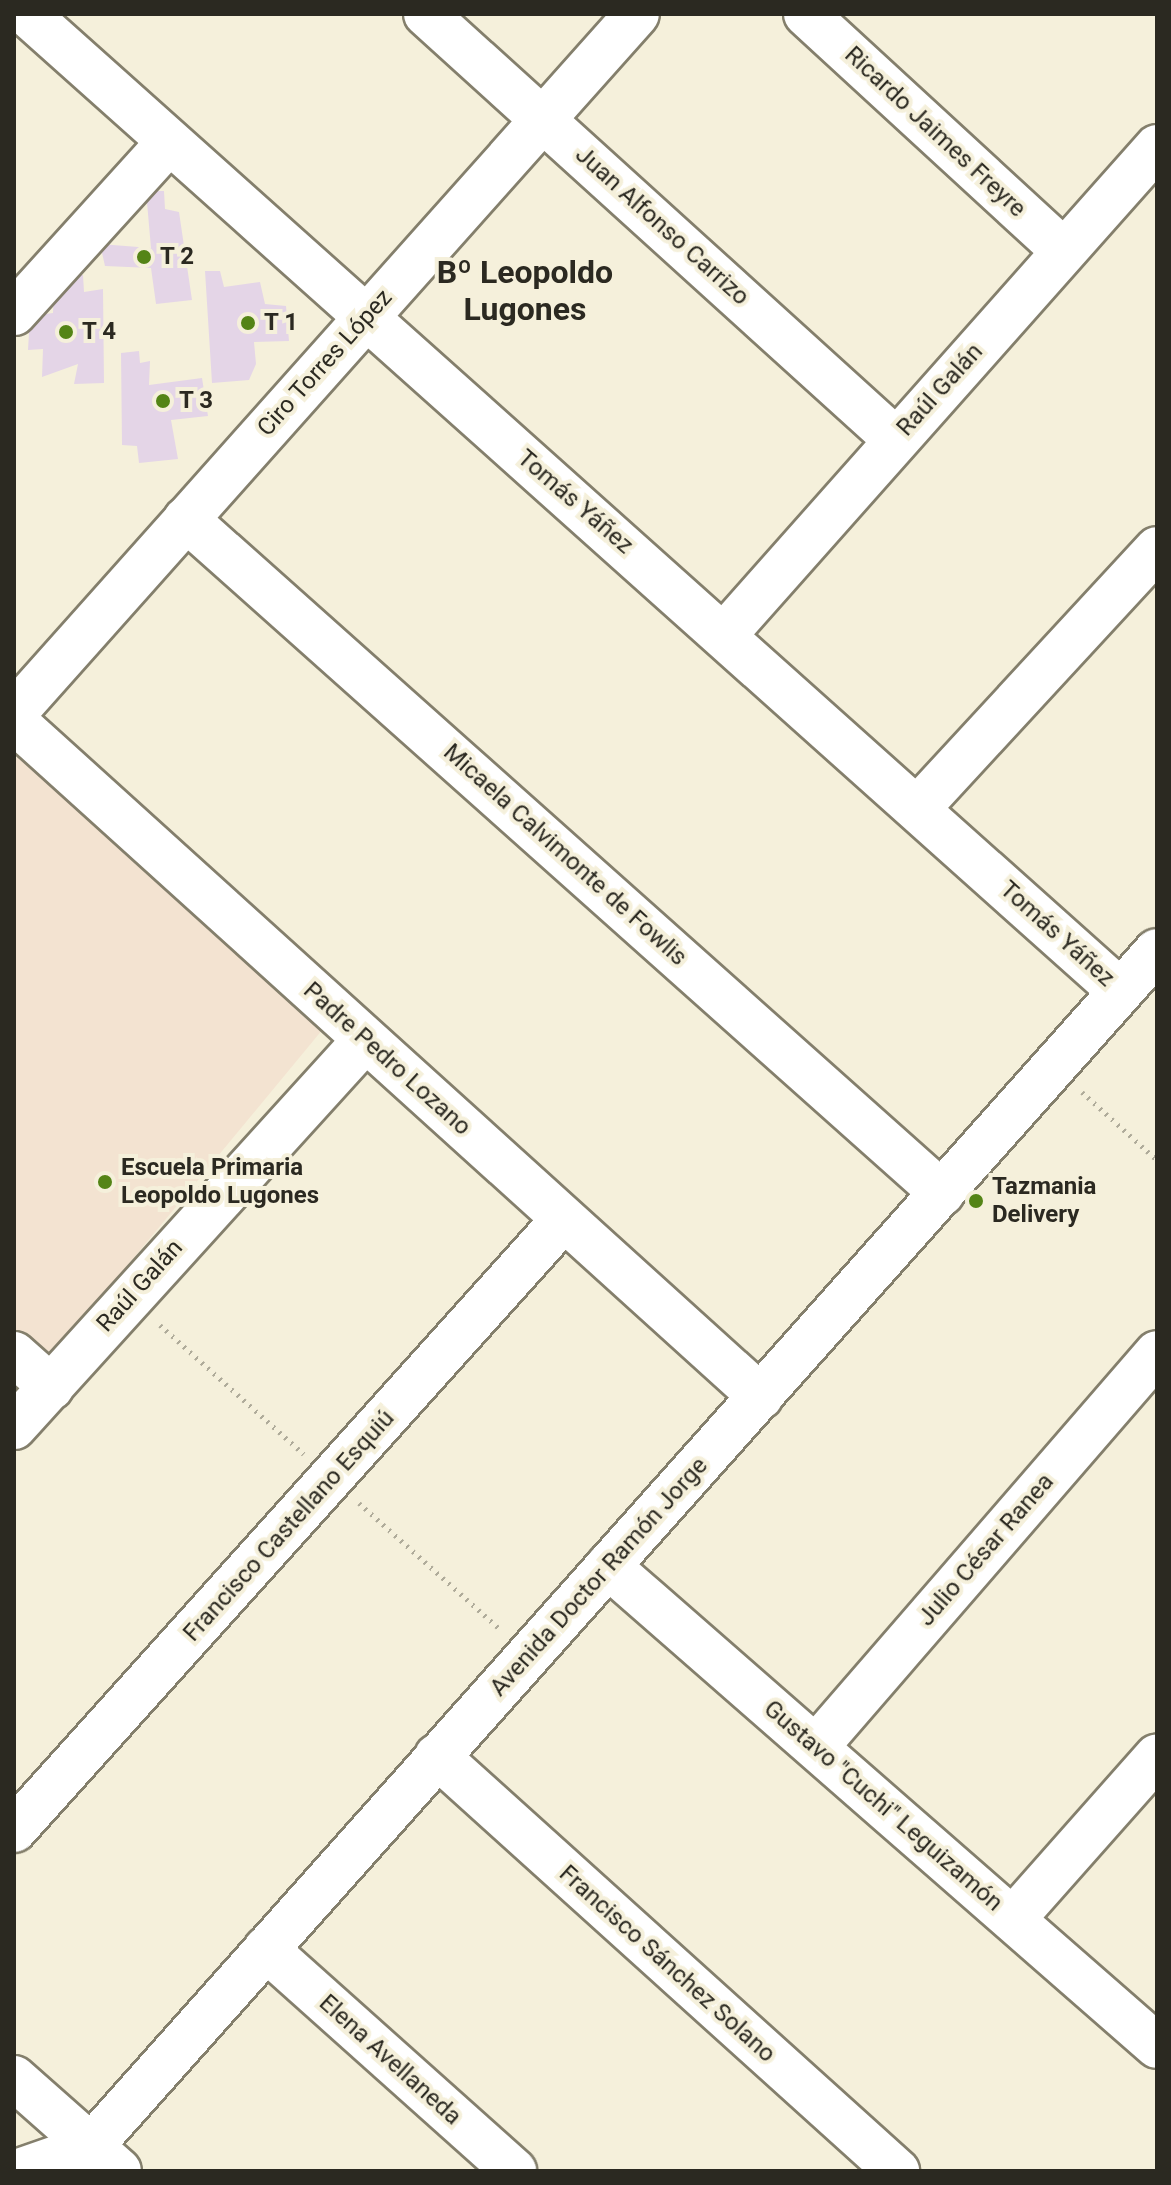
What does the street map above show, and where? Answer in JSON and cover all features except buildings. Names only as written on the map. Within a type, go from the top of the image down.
[{"type":"street","name":"Tomás Yáñez","points":[[27,14],[725,634],[1120,991]]},
{"type":"street","name":"Juan Alfonso Carrizo","points":[[426,14],[896,440]]},
{"type":"street","name":"Ciro Torres López","points":[[14,713],[637,14]]},
{"type":"street","name":"Ricardo Jaimes Freyre","points":[[806,14],[1064,251]]},
{"type":"street","points":[[14,313],[169,142]]},
{"type":"street","name":"Raúl Galán","points":[[725,634],[1157,147]]},
{"type":"street","name":"Micaela Calvimonte de Fowlis","points":[[186,519],[942,1193]]},
{"type":"street","points":[[918,808],[1157,549]]},
{"type":"street","name":"Padre Pedro Lozano","points":[[14,721],[761,1397]]},
{"type":"street","name":"Avenida Doctor Ramón Jorge","points":[[19,2171],[105,2158],[266,1949],[1157,951]]},
{"type":"street","name":"Raúl Galán","points":[[14,1427],[365,1040]]},
{"type":"street","name":"Francisco Castellano Esquiú","points":[[14,1830],[563,1220]]},
{"type":"street","name":"Julio César Ranea","points":[[816,1747],[1157,1353]]},
{"type":"street","points":[[14,1354],[51,1387]]},
{"type":"street","name":"Gustavo \"Cuchi\" Leguizamón","points":[[608,1566],[1157,2046]]},
{"type":"street","name":"Francisco Sánchez Solano","points":[[437,1756],[897,2171]]},
{"type":"street","points":[[1013,1919],[1157,1756]]},
{"type":"street","name":"Elena Avellaneda","points":[[266,1949],[514,2171]]},
{"type":"street","points":[[14,2078],[105,2158]]},
{"type":"path","points":[[1054,1068],[1157,1160]]},
{"type":"shaded area","name":"Escuela Primaria Leopoldo Lugones","points":[[20,754],[323,1029],[46,1364],[14,1335],[14,761]]},
{"type":"place","name":"T 2","points":[[144,257]]},
{"type":"place","name":"T 1","points":[[248,323]]},
{"type":"place","name":"T 4","points":[[66,332]]},
{"type":"place","name":"T 3","points":[[163,401]]},
{"type":"place","name":"Escuela Primaria Leopoldo Lugones","points":[[105,1182]]},
{"type":"place","name":"Tazmania Delivery","points":[[976,1201]]},
{"type":"district","name":"Bº Leopoldo Lugones","points":[[525,292]]}]
